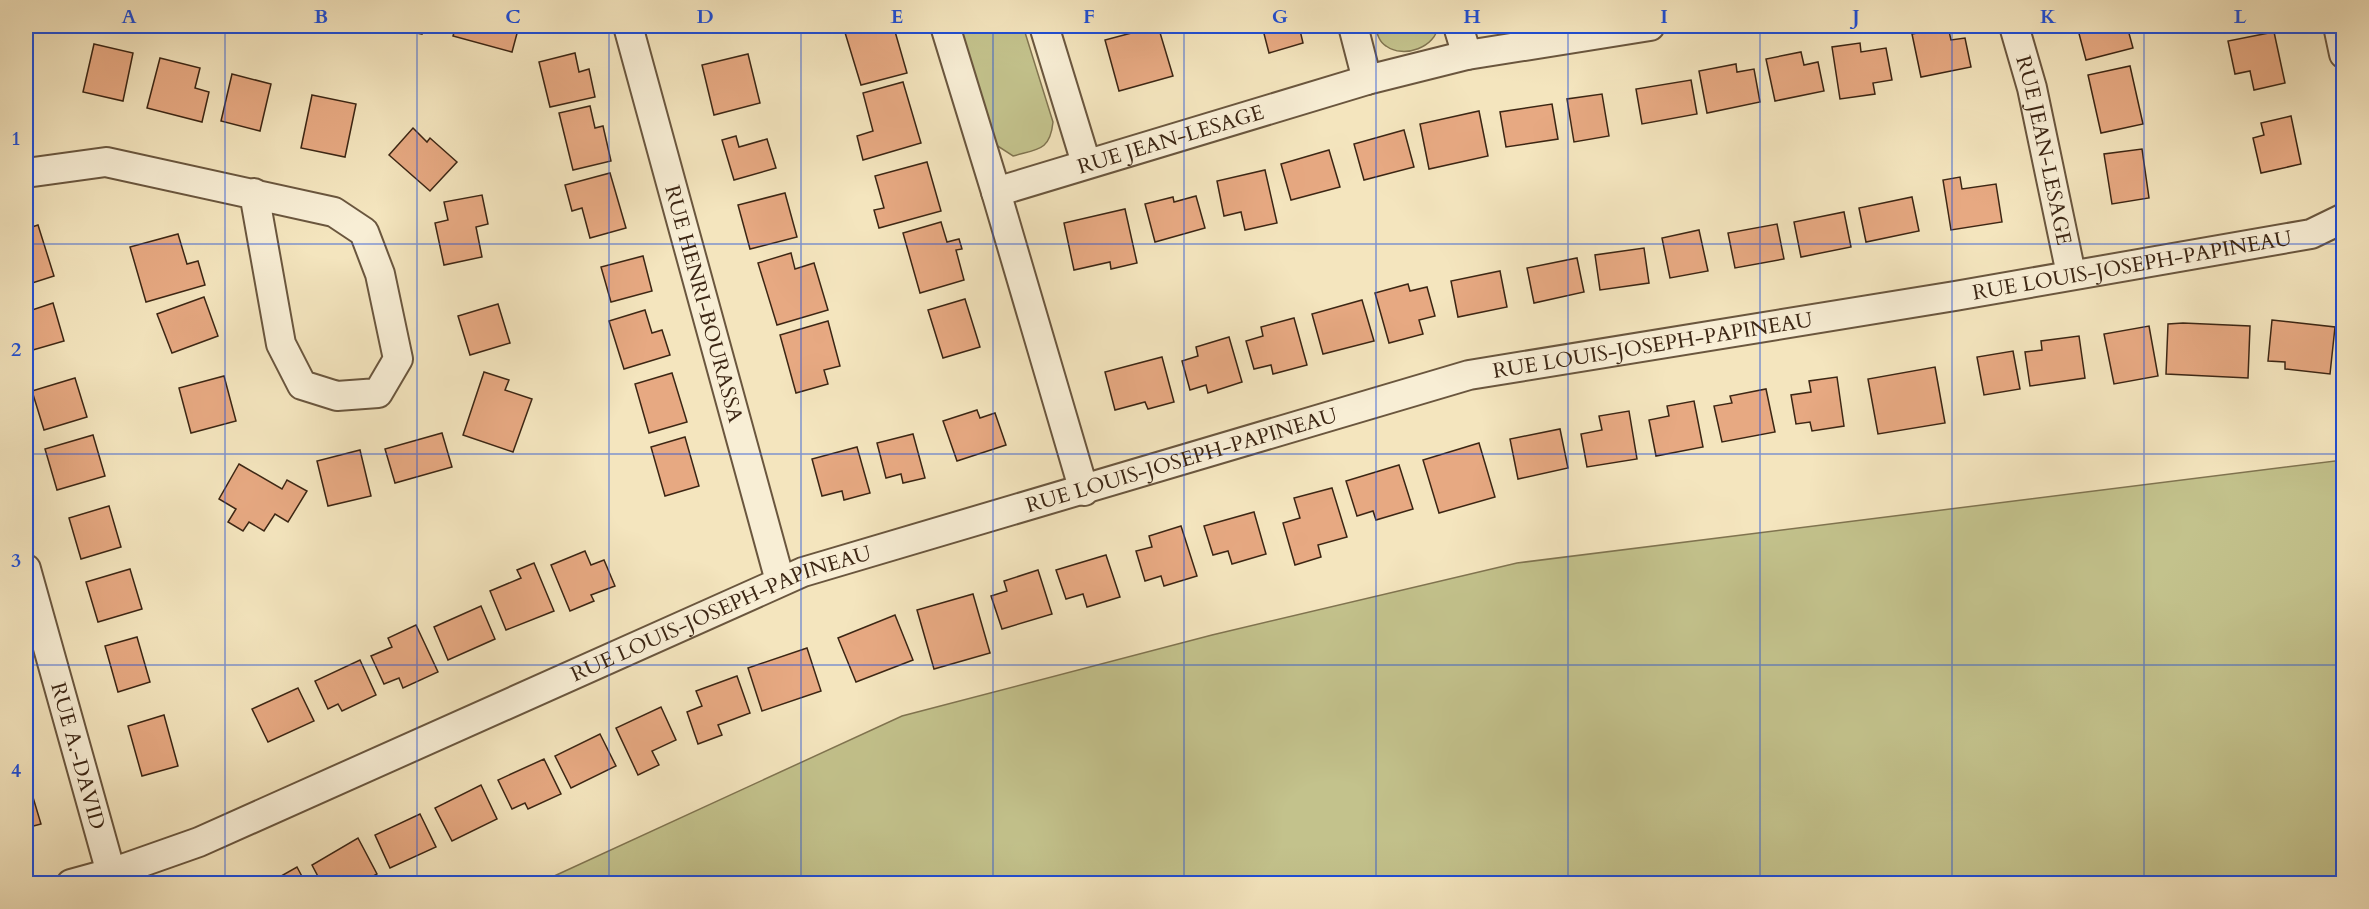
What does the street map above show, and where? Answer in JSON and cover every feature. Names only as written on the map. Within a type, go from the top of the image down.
[{"type":"street","name":"RUE HENRI-BOURASSA","points":[[628,26],[780,581]]},
{"type":"street","points":[[945,26],[1084,491]]},
{"type":"street","points":[[1044,26],[1086,163]]},
{"type":"street","points":[[1353,26],[1367,80]]},
{"type":"street","points":[[1458,26],[1467,55]]},
{"type":"street","name":"RUE JEAN-LESAGE","points":[[996,192],[1367,80],[1467,55],[1650,26]]},
{"type":"street","name":"RUE JEAN-LESAGE","points":[[2014,26],[2032,88],[2071,274]]},
{"type":"street","points":[[2338,26],[2343,54]]},
{"type":"street","points":[[26,173],[106,162],[254,193],[334,212],[363,232],[380,274],[398,359],[378,393],[337,396],[302,385],[281,344],[254,193]]},
{"type":"street","name":"RUE LOUIS-JOSEPH-PAPINEAU","points":[[71,884],[199,843],[780,581],[1469,375],[1955,296],[2311,234],[2343,218]]},
{"type":"street","name":"RUE A.-DAVID","points":[[26,569],[111,873]]},
{"type":"shaded area","points":[[959,26],[1023,26],[1053,122],[1046,144],[1036,150],[1013,156],[993,143]]},
{"type":"shaded area","points":[[1375,26],[1438,26],[1432,40],[1425,45],[1410,51],[1401,51],[1393,50],[1384,44]]},
{"type":"shaded area","points":[[2343,460],[2343,883],[539,883],[902,716],[1212,635],[1517,563]]},
{"type":"building","points":[[398,26],[424,26],[422,34],[397,29]]},
{"type":"building","points":[[456,26],[519,26],[512,52],[453,36]]},
{"type":"building","points":[[843,26],[887,26],[888,30],[894,28],[907,73],[861,85]]},
{"type":"building","points":[[1101,26],[1120,26],[1103,30]]},
{"type":"building","points":[[1158,26],[1173,76],[1119,91],[1105,40]]},
{"type":"building","points":[[1262,26],[1299,26],[1303,43],[1269,53]]},
{"type":"building","points":[[2077,26],[2127,26],[2133,48],[2086,60]]},
{"type":"building","points":[[1948,27],[1951,40],[1965,38],[1971,67],[1921,77],[1912,34]]},
{"type":"building","points":[[2274,32],[2285,83],[2254,90],[2250,71],[2235,74],[2228,41]]},
{"type":"building","points":[[1860,43],[1861,52],[1886,48],[1892,80],[1873,83],[1875,94],[1840,99],[1832,47]]},
{"type":"building","points":[[94,44],[133,53],[123,101],[83,92]]},
{"type":"building","points":[[1801,52],[1804,65],[1818,62],[1824,91],[1775,101],[1766,59]]},
{"type":"building","points":[[575,53],[579,72],[589,69],[595,97],[550,107],[539,62]]},
{"type":"building","points":[[748,54],[760,103],[714,115],[702,65]]},
{"type":"building","points":[[160,58],[200,68],[195,88],[209,92],[202,122],[147,108]]},
{"type":"building","points":[[1736,64],[1737,72],[1754,69],[1760,102],[1707,113],[1699,71]]},
{"type":"building","points":[[2130,66],[2143,124],[2101,133],[2088,75]]},
{"type":"building","points":[[232,74],[271,84],[260,131],[221,121]]},
{"type":"building","points":[[1691,80],[1697,114],[1642,124],[1636,89]]},
{"type":"building","points":[[903,82],[921,143],[863,160],[857,136],[873,131],[863,93]]},
{"type":"building","points":[[1602,94],[1609,136],[1574,142],[1567,99]]},
{"type":"building","points":[[312,95],[356,104],[345,157],[301,148]]},
{"type":"building","points":[[1552,104],[1558,139],[1506,147],[1500,112]]},
{"type":"building","points":[[590,106],[595,128],[603,126],[611,161],[573,170],[559,113]]},
{"type":"building","points":[[1479,111],[1488,156],[1429,169],[1420,124]]},
{"type":"building","points":[[2291,116],[2301,164],[2261,173],[2253,138],[2264,135],[2261,123]]},
{"type":"building","points":[[413,128],[427,142],[430,138],[457,162],[430,191],[389,155]]},
{"type":"building","points":[[1404,130],[1414,167],[1364,180],[1354,144]]},
{"type":"building","points":[[736,136],[739,147],[767,139],[776,168],[734,180],[722,140]]},
{"type":"building","points":[[2142,149],[2149,198],[2112,204],[2104,154]]},
{"type":"building","points":[[1329,150],[1340,187],[1291,200],[1281,164]]},
{"type":"building","points":[[927,162],[941,211],[879,228],[874,210],[884,208],[875,176]]},
{"type":"building","points":[[1265,170],[1277,223],[1245,230],[1241,212],[1224,216],[1217,181]]},
{"type":"building","points":[[610,173],[626,228],[590,238],[582,208],[572,211],[565,185]]},
{"type":"building","points":[[1960,177],[1962,189],[1996,184],[2002,222],[1951,230],[1943,180]]},
{"type":"building","points":[[785,193],[797,237],[750,249],[738,205]]},
{"type":"building","points":[[482,195],[488,224],[476,227],[482,257],[444,265],[435,223],[448,220],[444,202]]},
{"type":"building","points":[[1196,196],[1205,228],[1155,242],[1145,204],[1173,197],[1174,202]]},
{"type":"building","points":[[1912,197],[1919,231],[1866,242],[1859,208]]},
{"type":"building","points":[[1125,209],[1137,263],[1111,269],[1110,262],[1074,270],[1064,223]]},
{"type":"building","points":[[1844,212],[1851,247],[1801,257],[1794,222]]},
{"type":"building","points":[[941,222],[947,242],[959,239],[962,249],[956,250],[964,280],[920,293],[903,233]]},
{"type":"building","points":[[1777,224],[1784,259],[1735,268],[1728,233]]},
{"type":"building","points":[[38,225],[54,276],[26,285],[26,229]]},
{"type":"building","points":[[1699,230],[1708,271],[1670,278],[1662,238]]},
{"type":"building","points":[[178,234],[187,264],[198,261],[205,285],[146,302],[130,247]]},
{"type":"building","points":[[1644,248],[1649,283],[1600,290],[1595,255]]},
{"type":"building","points":[[791,253],[795,269],[814,263],[828,310],[777,325],[758,263]]},
{"type":"building","points":[[643,256],[652,291],[611,302],[601,267]]},
{"type":"building","points":[[1577,258],[1584,292],[1534,303],[1527,268]]},
{"type":"building","points":[[1500,271],[1507,307],[1458,317],[1451,281]]},
{"type":"building","points":[[1408,284],[1410,291],[1427,287],[1435,316],[1419,320],[1423,334],[1389,343],[1375,293]]},
{"type":"building","points":[[204,297],[218,336],[172,353],[157,314]]},
{"type":"building","points":[[965,299],[980,347],[943,358],[928,310]]},
{"type":"building","points":[[1362,300],[1374,341],[1323,354],[1312,314]]},
{"type":"building","points":[[53,303],[64,341],[26,352],[26,312]]},
{"type":"building","points":[[498,304],[510,343],[470,355],[458,316]]},
{"type":"building","points":[[645,310],[652,333],[662,330],[670,355],[624,369],[609,321]]},
{"type":"building","points":[[1294,318],[1307,365],[1273,374],[1271,365],[1254,369],[1246,341],[1263,336],[1261,327]]},
{"type":"building","points":[[2272,320],[2335,327],[2330,374],[2285,369],[2285,362],[2268,361]]},
{"type":"building","points":[[828,321],[840,366],[824,370],[828,384],[796,393],[780,335]]},
{"type":"building","points":[[2168,324],[2250,326],[2248,378],[2166,374]]},
{"type":"building","points":[[2149,326],[2158,376],[2114,384],[2104,334]]},
{"type":"building","points":[[2079,336],[2085,378],[2030,386],[2025,352],[2042,350],[2041,341]]},
{"type":"building","points":[[1229,337],[1242,382],[1208,393],[1206,385],[1190,390],[1182,361],[1198,356],[1196,347]]},
{"type":"building","points":[[2013,351],[2020,389],[1984,395],[1977,357]]},
{"type":"building","points":[[1162,357],[1174,402],[1148,409],[1145,402],[1115,410],[1105,372]]},
{"type":"building","points":[[1935,367],[1945,423],[1878,434],[1868,379]]},
{"type":"building","points":[[484,372],[509,380],[505,390],[532,399],[513,452],[463,435]]},
{"type":"building","points":[[672,373],[687,422],[649,433],[635,384]]},
{"type":"building","points":[[224,376],[236,421],[191,433],[179,388]]},
{"type":"building","points":[[1837,377],[1844,426],[1812,431],[1810,422],[1796,424],[1791,395],[1811,392],[1809,381]]},
{"type":"building","points":[[75,378],[87,417],[44,430],[32,391]]},
{"type":"building","points":[[1766,389],[1775,432],[1722,442],[1714,406],[1732,403],[1730,396]]},
{"type":"building","points":[[1694,401],[1703,447],[1656,456],[1649,420],[1669,416],[1667,406]]},
{"type":"building","points":[[977,410],[980,418],[995,413],[1006,445],[957,461],[943,421]]},
{"type":"building","points":[[1629,411],[1637,459],[1587,467],[1581,434],[1602,430],[1599,416]]},
{"type":"building","points":[[1560,429],[1568,468],[1518,479],[1510,439]]},
{"type":"building","points":[[442,433],[452,467],[395,483],[385,449]]},
{"type":"building","points":[[913,434],[925,478],[903,483],[901,474],[886,478],[877,443]]},
{"type":"building","points":[[93,435],[105,476],[57,490],[45,449]]},
{"type":"building","points":[[685,437],[699,486],[665,496],[651,447]]},
{"type":"building","points":[[1479,443],[1495,497],[1439,513],[1423,460]]},
{"type":"building","points":[[857,447],[870,493],[844,500],[842,491],[822,496],[812,459]]},
{"type":"building","points":[[360,450],[371,496],[328,506],[317,461]]},
{"type":"building","points":[[239,464],[282,489],[287,480],[307,491],[288,522],[275,514],[264,531],[249,522],[243,531],[228,522],[236,509],[219,499]]},
{"type":"building","points":[[1399,465],[1413,509],[1376,520],[1373,511],[1357,516],[1346,481]]},
{"type":"building","points":[[1332,488],[1347,537],[1318,545],[1321,557],[1295,565],[1283,523],[1300,518],[1294,498]]},
{"type":"building","points":[[109,506],[121,547],[81,559],[69,518]]},
{"type":"building","points":[[1254,512],[1266,554],[1232,564],[1228,551],[1213,555],[1204,526]]},
{"type":"building","points":[[1181,526],[1197,576],[1164,586],[1161,576],[1145,581],[1136,551],[1152,547],[1149,536]]},
{"type":"building","points":[[585,551],[591,565],[604,560],[615,586],[591,595],[594,601],[570,611],[551,565]]},
{"type":"building","points":[[1106,555],[1120,597],[1087,607],[1083,594],[1066,599],[1056,570]]},
{"type":"building","points":[[534,563],[554,611],[506,630],[490,591],[521,578],[517,570]]},
{"type":"building","points":[[130,569],[142,609],[98,622],[86,582]]},
{"type":"building","points":[[1038,570],[1052,614],[1002,629],[991,596],[1007,591],[1004,581]]},
{"type":"building","points":[[973,594],[990,653],[934,669],[917,610]]},
{"type":"building","points":[[481,606],[495,639],[448,660],[434,627]]},
{"type":"building","points":[[895,615],[913,660],[856,682],[838,638]]},
{"type":"building","points":[[416,625],[438,672],[403,688],[399,678],[384,684],[371,656],[392,647],[388,638]]},
{"type":"building","points":[[137,637],[150,682],[118,692],[105,646]]},
{"type":"building","points":[[807,648],[821,691],[762,711],[748,668]]},
{"type":"building","points":[[360,660],[376,695],[342,711],[338,704],[328,709],[315,681]]},
{"type":"building","points":[[737,676],[750,713],[718,725],[722,735],[698,744],[687,712],[702,706],[696,691]]},
{"type":"building","points":[[298,688],[314,721],[268,742],[252,709]]},
{"type":"building","points":[[661,707],[676,740],[652,751],[659,765],[638,775],[616,728]]},
{"type":"building","points":[[164,715],[178,766],[142,776],[128,726]]},
{"type":"building","points":[[600,734],[616,766],[571,788],[555,756]]},
{"type":"building","points":[[544,759],[561,794],[528,809],[525,803],[512,809],[498,780]]},
{"type":"building","points":[[26,774],[41,824],[26,828]]},
{"type":"building","points":[[481,785],[497,819],[452,841],[435,808]]},
{"type":"building","points":[[420,814],[436,847],[390,868],[375,835]]},
{"type":"building","points":[[358,838],[377,874],[359,884],[322,884],[312,865]]},
{"type":"building","points":[[297,867],[306,884],[267,884]]}]
